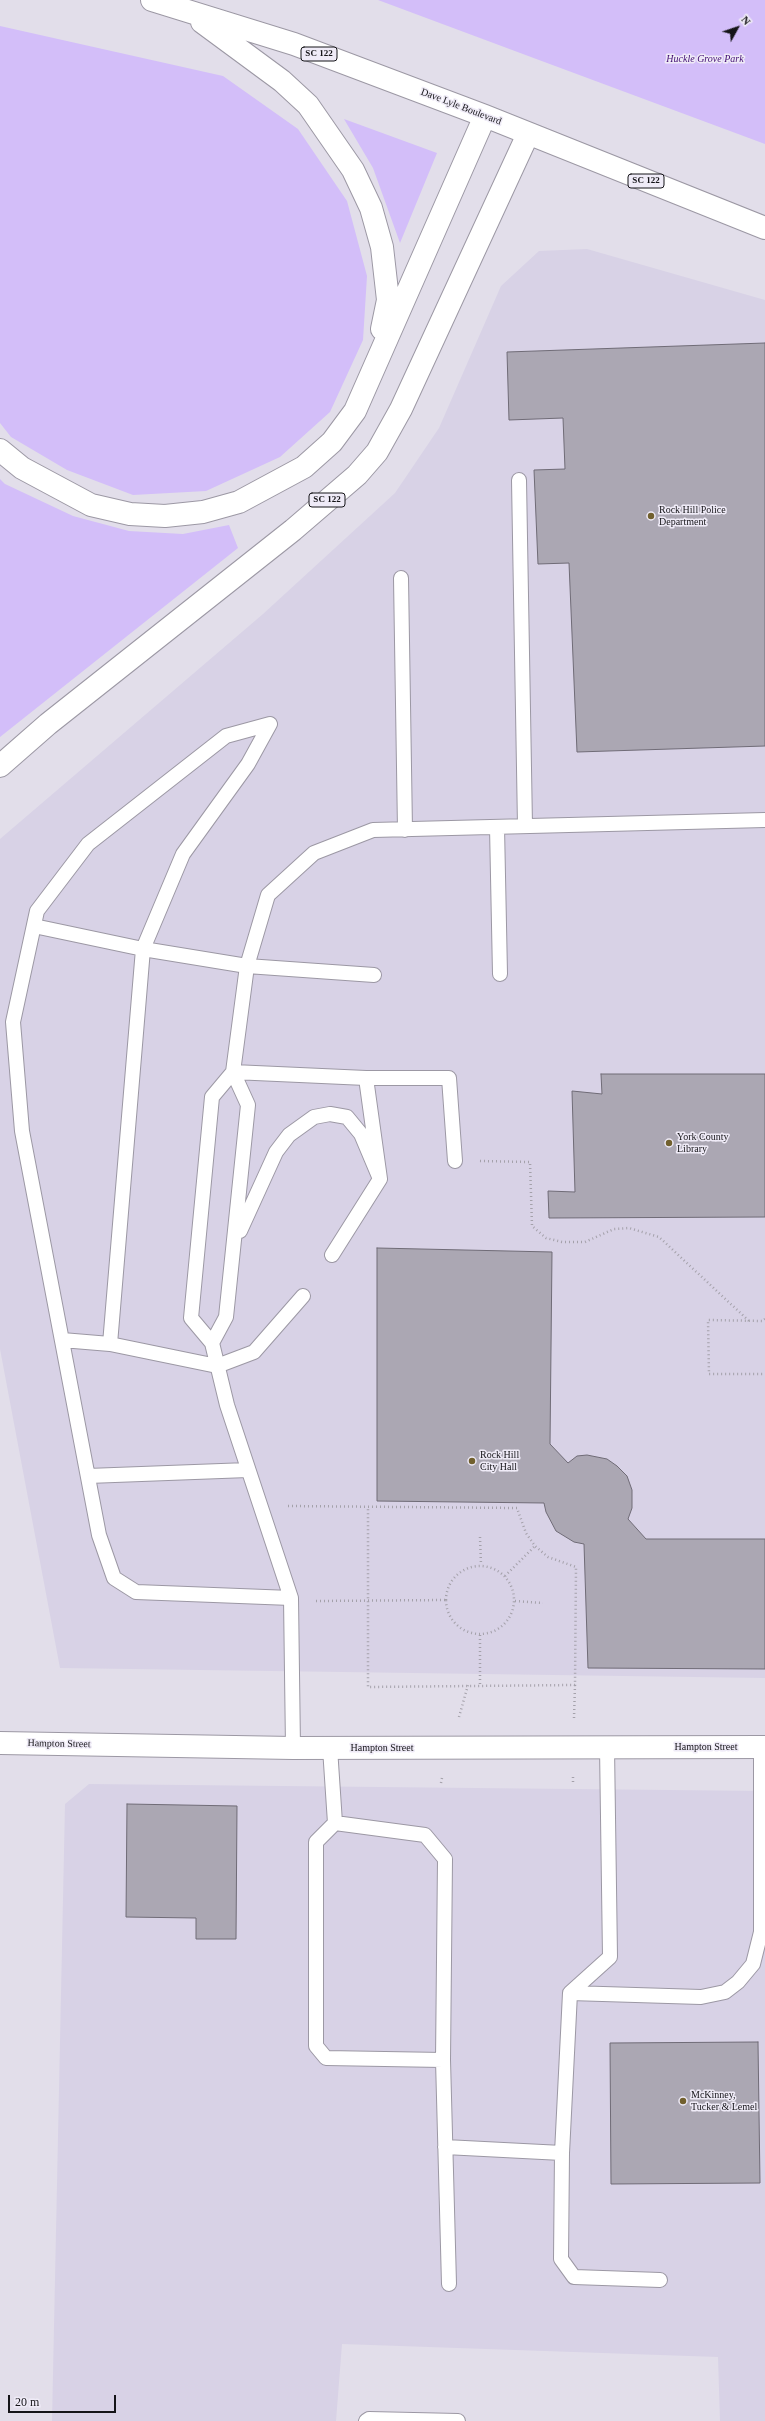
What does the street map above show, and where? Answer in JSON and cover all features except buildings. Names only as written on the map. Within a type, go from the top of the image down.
[{"type":"main road","name":"Dave Lyle Boulevard","points":[[152,0],[294,44],[484,116],[765,228]]},
{"type":"main road","points":[[188,11],[282,81],[308,105],[353,170],[370,208],[382,247],[386,274],[388,300],[372,377]]},
{"type":"main road","points":[[0,450],[22,468],[90,505],[130,514],[158,516],[203,512],[239,502],[304,467],[332,442],[355,411],[372,377],[484,116]]},
{"type":"main road","name":"SC 122","points":[[0,766],[48,724],[293,530],[357,475],[377,452],[401,410],[528,134]]},
{"type":"main road","name":"Hampton Street","points":[[0,1744],[293,1748],[763,1746]]},
{"type":"lane","points":[[519,480],[525,826]]},
{"type":"lane","points":[[402,578],[405,830]]},
{"type":"lane","points":[[110,1344],[143,949],[183,854],[248,764],[270,724],[226,736],[88,844],[37,911],[13,1022],[22,1131],[99,1535],[114,1578],[136,1592],[291,1600]]},
{"type":"lane","points":[[212,1343],[226,1317],[236,1239],[248,1105],[233,1072],[247,966],[268,895],[314,852],[373,830],[765,820]]},
{"type":"lane","points":[[497,827],[500,974]]},
{"type":"lane","points":[[34,926],[143,949],[247,966],[374,975]]},
{"type":"lane","points":[[233,1072],[366,1078],[449,1078],[455,1161]]},
{"type":"lane","points":[[233,1072],[212,1097],[191,1318],[212,1343],[227,1405],[291,1600],[293,1748]]},
{"type":"lane","points":[[332,1255],[380,1179],[366,1078]]},
{"type":"lane","points":[[236,1239],[276,1152],[289,1135],[314,1117],[330,1114],[347,1117],[361,1134],[380,1179]]},
{"type":"lane","points":[[62,1340],[110,1344],[217,1366],[254,1352],[303,1296]]},
{"type":"lane","points":[[88,1476],[248,1470]]},
{"type":"lane","points":[[570,1992],[701,1997],[725,1992],[738,1982],[753,1964],[761,1932],[763,1746]]},
{"type":"lane","points":[[607,1747],[610,1957],[570,1992],[562,2153],[561,2259],[574,2277],[660,2280]]},
{"type":"lane","points":[[330,1748],[335,1823],[316,1842],[316,2046],[326,2058],[443,2060]]},
{"type":"lane","points":[[335,1823],[425,1835],[444,1859],[443,2060],[449,2284]]},
{"type":"lane","points":[[445,2147],[562,2153]]},
{"type":"lane","points":[[366,2421],[369,2419],[458,2421]]},
{"type":"path","points":[[455,1161],[530,1162],[532,1226],[546,1238],[562,1242],[585,1242],[614,1229],[629,1228],[659,1237],[749,1321]]},
{"type":"path","points":[[765,1318],[763,1321],[708,1320],[709,1374],[765,1374]]},
{"type":"path","points":[[261,1506],[517,1508],[526,1533],[535,1546],[548,1557],[576,1567],[575,1685],[368,1687],[368,1507]]},
{"type":"path","points":[[480,1537],[481,1565]]},
{"type":"path","points":[[505,1576],[535,1546]]},
{"type":"path","points":[[481,1565],[494,1568],[505,1576],[513,1588],[515,1601],[512,1614],[504,1625],[493,1632],[480,1635],[466,1632],[456,1625],[449,1614],[446,1600],[449,1588],[455,1576],[467,1568],[481,1565]]},
{"type":"path","points":[[291,1600],[446,1600]]},
{"type":"path","points":[[515,1601],[543,1603]]},
{"type":"path","points":[[480,1635],[480,1685]]},
{"type":"shaded area","points":[[587,249],[765,300],[765,1678],[60,1668],[0,1349],[0,839],[263,614],[395,493],[439,428],[501,286],[539,251]]},
{"type":"shaded area","points":[[89,1784],[765,1791],[765,2421],[720,2421],[718,2357],[342,2344],[336,2421],[52,2421],[65,1804]]},
{"type":"green space","name":"Huckle Grove Park","points":[[378,0],[765,0],[765,144],[539,60]]},
{"type":"green space","points":[[0,26],[223,76],[298,129],[347,201],[367,276],[363,340],[330,412],[280,457],[206,491],[133,495],[67,470],[11,437],[0,423]]},
{"type":"green space","points":[[344,119],[437,153],[400,243],[373,168]]},
{"type":"green space","points":[[0,479],[5,484],[73,516],[129,531],[183,534],[229,525],[238,548],[0,737]]},
{"type":"place","name":"Rock Hill Police Department","points":[[651,516]]},
{"type":"place","name":"York County Library","points":[[669,1143]]},
{"type":"place","name":"Rock Hill City Hall","points":[[472,1461]]},
{"type":"place","name":"McKinney, Tucker & Lemel","points":[[683,2101]]}]
